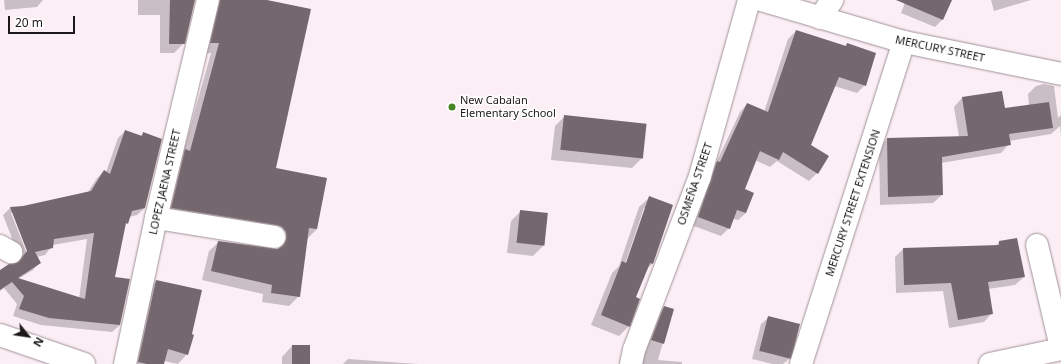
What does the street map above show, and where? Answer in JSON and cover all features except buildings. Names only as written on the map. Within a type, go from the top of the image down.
[{"type":"street","name":"LOPEZ JAENA STREET","points":[[125,364],[156,218],[208,0]]},
{"type":"street","name":"OSMEÑA STREET","points":[[631,364],[634,350],[700,176],[749,0]]},
{"type":"street","name":"MERCURY STREET","points":[[761,0],[904,42],[1061,74]]},
{"type":"street","points":[[820,18],[832,0]]},
{"type":"street","name":"MERCURY STREET EXTENSION","points":[[801,364],[904,42]]},
{"type":"street","points":[[156,218],[274,237]]},
{"type":"street","points":[[990,364],[1061,348],[1054,281],[1037,245]]},
{"type":"street","points":[[3,339],[84,364]]},
{"type":"place","name":"New Cabalan Elementary School","points":[[452,107]]}]
